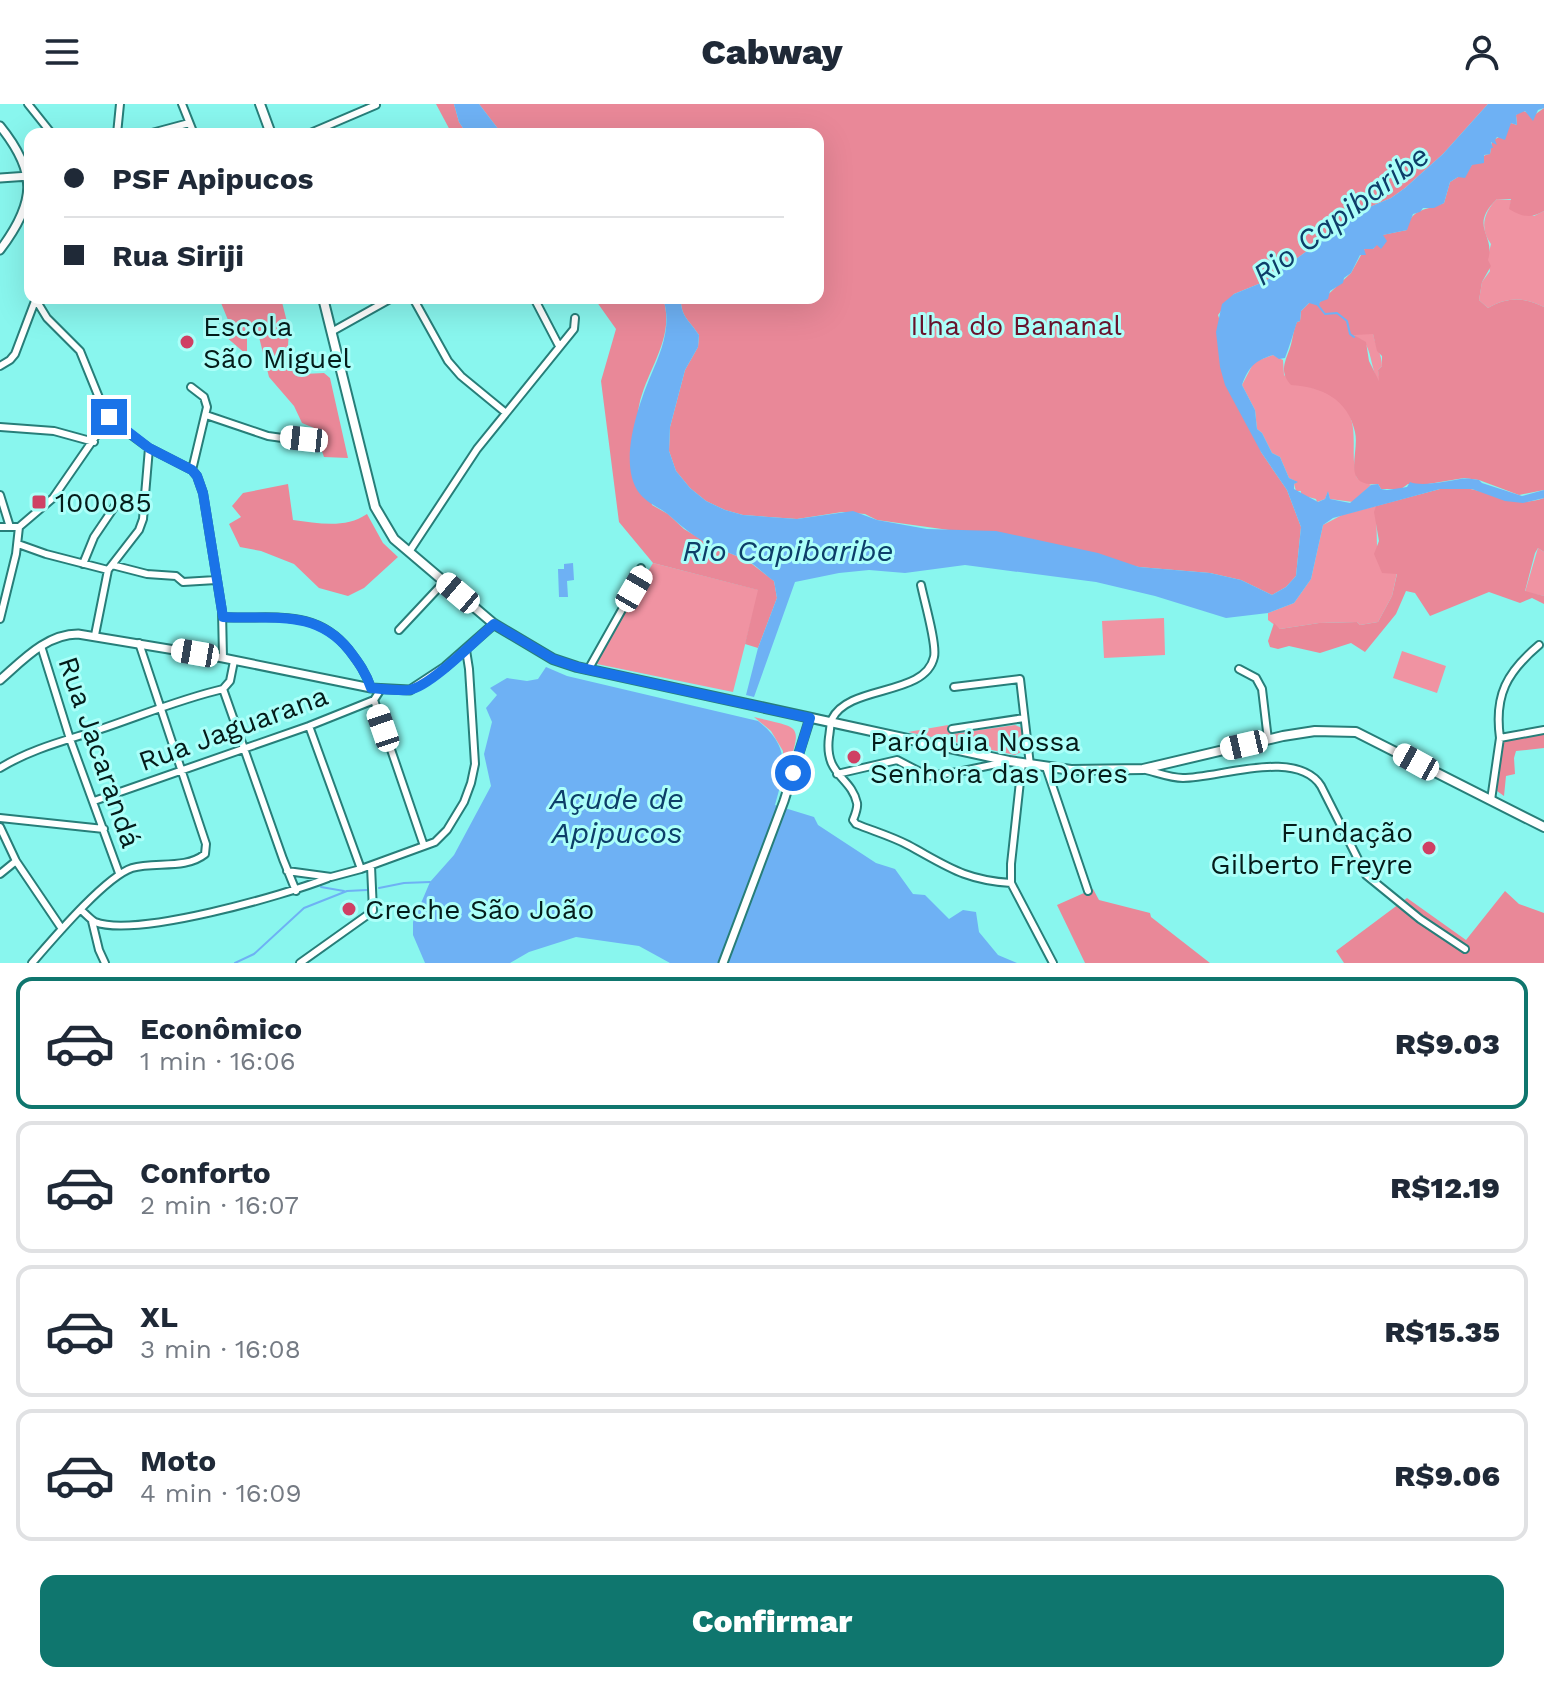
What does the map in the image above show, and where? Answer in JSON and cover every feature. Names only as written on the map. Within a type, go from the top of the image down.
[{"type":"main road","points":[[260,104],[269,128]]},
{"type":"main road","points":[[325,304],[375,507],[385,526],[409,552],[494,624],[553,659],[588,670],[1009,761],[1083,770],[1143,769],[1315,731],[1356,732],[1544,827]]},
{"type":"street","points":[[118,128],[120,104]]},
{"type":"street","points":[[182,104],[191,128]]},
{"type":"street","points":[[322,128],[376,105]]},
{"type":"street","points":[[32,106],[48,128]]},
{"type":"street","points":[[170,128],[189,123]]},
{"type":"street","points":[[0,126],[14,143],[24,164]]},
{"type":"street","points":[[0,178],[24,176]]},
{"type":"street","points":[[0,250],[24,209]]},
{"type":"street","points":[[0,366],[15,354],[34,304]]},
{"type":"street","points":[[40,304],[58,330],[80,351],[109,417],[149,448],[192,470],[197,476],[203,493],[223,617],[223,658]]},
{"type":"street","points":[[333,331],[381,304]]},
{"type":"street","points":[[416,304],[448,361],[461,376],[506,413]]},
{"type":"street","points":[[537,304],[559,346]]},
{"type":"street","points":[[409,552],[477,449],[574,329],[575,318]]},
{"type":"street","points":[[191,387],[207,401],[192,470]]},
{"type":"street","points":[[206,415],[268,436],[311,442]]},
{"type":"street","points":[[0,527],[19,527],[53,498],[109,417]]},
{"type":"street","points":[[0,427],[54,431],[94,442]]},
{"type":"street","points":[[95,635],[110,568],[139,530],[143,519],[149,448]]},
{"type":"street","points":[[0,495],[10,527]]},
{"type":"street","points":[[83,564],[94,537],[115,506]]},
{"type":"street","points":[[0,619],[18,544],[19,527]]},
{"type":"street","points":[[18,544],[83,564],[176,576],[183,582],[216,580]]},
{"type":"street","points":[[588,670],[642,574],[641,568]]},
{"type":"street","points":[[399,630],[444,582]]},
{"type":"street","points":[[921,585],[934,657],[931,664],[919,677],[850,703],[835,715],[827,753],[837,774],[856,799],[858,807],[853,820],[856,824],[908,845],[950,870],[975,879],[1011,883]]},
{"type":"street","points":[[223,617],[291,618],[321,626],[345,644],[366,673],[371,688]]},
{"type":"street","points":[[0,680],[41,646],[67,634],[95,635],[371,688],[410,690],[466,650],[494,624]]},
{"type":"street","points":[[32,963],[119,873],[135,867],[182,863],[203,857],[206,844],[139,643]]},
{"type":"street","points":[[1491,800],[1500,738],[1497,707],[1518,663],[1539,645]]},
{"type":"street","name":"Rua Jacarandá","points":[[41,646],[70,739],[119,873]]},
{"type":"street","points":[[92,921],[118,925],[198,915],[296,891],[435,842],[447,830],[471,783],[475,743],[466,650]]},
{"type":"street","points":[[0,768],[18,757],[161,707],[223,689],[230,681],[234,661]]},
{"type":"street","points":[[1239,669],[1256,678],[1262,689],[1268,740]]},
{"type":"street","points":[[954,687],[1020,679],[1024,718],[1035,765],[1088,891]]},
{"type":"street","points":[[223,689],[296,891]]},
{"type":"street","name":"Rua Jaguarana","points":[[94,801],[309,726],[374,700],[381,689]]},
{"type":"street","points":[[374,700],[424,846]]},
{"type":"street","points":[[723,963],[784,801],[810,718]]},
{"type":"street","points":[[952,729],[1024,718]]},
{"type":"street","points":[[309,726],[361,869]]},
{"type":"street","points":[[1500,738],[1544,730]]},
{"type":"street","points":[[837,774],[897,760],[915,772],[928,776],[1009,761]]},
{"type":"street","points":[[1035,765],[1011,864],[1011,883],[1053,963]]},
{"type":"street","points":[[1143,769],[1179,778],[1254,768],[1284,768],[1311,775],[1321,786],[1366,875],[1420,919],[1465,949]]},
{"type":"street","points":[[0,818],[104,829]]},
{"type":"street","points":[[0,827],[16,861],[62,929]]},
{"type":"street","points":[[0,874],[16,861]]},
{"type":"street","points":[[300,963],[373,911],[371,866]]},
{"type":"street","points":[[287,871],[331,877]]},
{"type":"street","points":[[81,910],[92,921],[105,963]]},
{"type":"shaded area","points":[[1497,199],[1512,200],[1510,204],[1534,216],[1544,211],[1544,307],[1530,301],[1516,300],[1488,308],[1479,300],[1482,282],[1490,271],[1487,260],[1491,244],[1485,232],[1485,220]]},
{"type":"shaded area","points":[[1373,333],[1382,362],[1378,370],[1380,383],[1367,346],[1353,334]]},
{"type":"shaded area","points":[[1273,355],[1283,360],[1284,375],[1289,379],[1329,394],[1341,402],[1348,412],[1354,433],[1357,478],[1371,485],[1353,502],[1330,499],[1328,492],[1325,499],[1317,502],[1301,495],[1301,491],[1296,491],[1294,484],[1297,482],[1289,478],[1280,457],[1272,453],[1257,429],[1255,410],[1242,385],[1254,362]]},
{"type":"shaded area","points":[[1376,506],[1377,547],[1397,573],[1392,596],[1378,622],[1360,625],[1357,622],[1319,623],[1280,629],[1268,620],[1268,613],[1294,603],[1311,579],[1323,525],[1342,515]]},
{"type":"shaded area","points":[[1538,548],[1544,552],[1544,596],[1525,592]]},
{"type":"shaded area","points":[[653,563],[759,590],[733,692],[597,664],[596,659]]},
{"type":"shaded area","points":[[1164,618],[1165,655],[1104,658],[1102,621]]},
{"type":"shaded area","points":[[1402,651],[1446,666],[1437,693],[1393,678]]},
{"type":"shaded area","points":[[754,717],[782,724],[794,731],[795,745],[787,773],[783,776],[783,751],[771,731]]},
{"type":"shaded area","points":[[948,725],[952,734],[1015,725],[1022,728],[1027,745],[1015,755],[908,732]]},
{"type":"green space","points":[[436,104],[454,104],[463,128],[449,128]]},
{"type":"green space","name":"Ilha do Bananal","points":[[479,104],[1488,104],[1443,154],[1405,188],[1391,198],[1351,215],[1266,281],[1234,294],[1218,315],[1261,452],[1287,490],[1301,527],[1296,576],[1286,587],[1272,595],[1241,580],[1210,573],[1139,567],[949,530],[877,520],[865,514],[842,512],[797,519],[743,515],[706,501],[676,471],[669,451],[670,427],[685,370],[698,347],[699,335],[684,314],[681,304],[824,304],[824,128],[497,128]]},
{"type":"green space","points":[[1544,108],[1544,211],[1530,216],[1518,214],[1509,209],[1511,199],[1497,199],[1489,209],[1484,224],[1491,266],[1482,282],[1479,300],[1488,308],[1516,300],[1530,301],[1544,307],[1544,490],[1519,495],[1479,480],[1464,478],[1422,485],[1408,484],[1401,489],[1381,489],[1378,484],[1359,480],[1354,467],[1355,432],[1346,411],[1332,397],[1291,385],[1285,376],[1285,362],[1301,311],[1309,303],[1319,303],[1351,273],[1361,255],[1365,255],[1363,251],[1366,247],[1373,249],[1383,244],[1382,235],[1407,230],[1415,214],[1444,203],[1450,182],[1465,177],[1475,162],[1490,154],[1492,141],[1511,123],[1517,125],[1516,115],[1522,110],[1533,116]],"holes":[[[1373,334],[1377,351],[1382,356],[1379,381],[1369,361],[1366,342],[1354,335]]]},
{"type":"green space","points":[[221,304],[282,304],[289,330],[288,346],[304,374],[324,373],[330,378],[348,458],[324,457],[314,428],[302,423],[294,406],[269,377],[259,337],[247,328],[247,355],[225,336],[228,320]]},
{"type":"green space","points":[[598,304],[664,304],[666,326],[663,340],[638,413],[652,505],[684,529],[748,561],[774,581],[777,598],[758,648],[745,644],[758,590],[653,563],[619,522],[601,381],[616,329]]},
{"type":"green space","points":[[288,484],[293,520],[341,523],[367,514],[383,543],[398,557],[364,588],[348,596],[319,588],[294,564],[261,551],[240,547],[229,524],[241,517],[232,506],[243,493]]},
{"type":"green space","points":[[1460,488],[1521,502],[1544,498],[1544,552],[1538,548],[1535,553],[1525,591],[1544,596],[1544,604],[1532,598],[1520,603],[1489,592],[1430,616],[1415,593],[1406,591],[1396,614],[1365,652],[1351,643],[1320,653],[1289,646],[1278,649],[1270,647],[1268,641],[1274,623],[1280,629],[1319,623],[1357,622],[1360,625],[1378,622],[1392,596],[1397,574],[1382,573],[1374,554],[1379,541],[1374,512],[1376,506],[1440,489]]},
{"type":"green space","points":[[1544,733],[1544,748],[1516,751],[1515,774],[1506,776],[1504,796],[1497,791],[1503,740]]},
{"type":"green space","points":[[1093,889],[1099,900],[1150,913],[1151,917],[1210,963],[1085,963],[1057,905]]},
{"type":"green space","points":[[1505,891],[1519,904],[1544,913],[1544,963],[1344,963],[1336,951],[1407,898],[1466,940]]},
{"type":"water","points":[[454,104],[479,104],[497,128],[463,128]]},
{"type":"water","name":"Rio Capibaribe","points":[[1488,104],[1544,104],[1533,121],[1525,111],[1516,115],[1517,125],[1511,123],[1505,140],[1497,137],[1497,145],[1491,142],[1493,148],[1490,154],[1484,155],[1484,163],[1472,165],[1465,178],[1458,177],[1450,182],[1444,203],[1413,214],[1407,230],[1383,235],[1387,241],[1381,249],[1377,245],[1373,249],[1364,249],[1366,255],[1360,255],[1351,273],[1330,291],[1328,299],[1320,302],[1319,306],[1309,303],[1301,311],[1285,358],[1279,359],[1273,355],[1257,362],[1242,385],[1255,410],[1257,429],[1272,453],[1280,457],[1289,478],[1298,482],[1294,484],[1294,489],[1318,502],[1325,499],[1328,491],[1330,499],[1350,503],[1371,485],[1378,484],[1381,489],[1387,490],[1407,487],[1410,482],[1428,484],[1465,479],[1479,480],[1522,496],[1544,490],[1544,498],[1523,503],[1505,501],[1472,489],[1440,489],[1333,518],[1323,525],[1311,579],[1294,603],[1268,613],[1226,618],[1096,582],[965,565],[905,573],[869,570],[839,573],[795,582],[754,697],[746,695],[758,648],[777,598],[774,581],[750,562],[699,539],[647,501],[633,482],[630,468],[636,419],[664,337],[665,304],[681,304],[684,314],[699,335],[698,347],[685,370],[670,427],[669,451],[676,471],[706,501],[743,515],[797,519],[853,511],[877,520],[927,529],[996,531],[1098,553],[1139,567],[1210,573],[1241,580],[1272,595],[1286,587],[1296,576],[1301,527],[1287,490],[1261,452],[1225,385],[1216,332],[1222,304],[1234,294],[1266,281],[1351,215],[1391,198],[1443,154]]},
{"type":"water","points":[[573,563],[574,580],[567,581],[568,597],[559,597],[558,569],[564,569],[564,564]]},
{"type":"water","name":"Açude de Apipucos","points":[[546,667],[567,676],[758,721],[769,730],[781,749],[783,770],[775,805],[814,817],[818,825],[876,863],[895,869],[913,894],[925,895],[949,919],[963,910],[976,912],[979,932],[998,955],[1017,963],[670,963],[639,946],[576,937],[529,952],[510,963],[425,963],[413,935],[413,922],[430,882],[454,855],[491,786],[484,754],[492,722],[486,708],[497,695],[490,688],[507,678],[538,679]]},
{"type":"waterway","points":[[1317,304],[1325,314],[1337,313],[1347,321],[1350,334],[1354,337]]},
{"type":"waterway","points":[[379,888],[430,882]]},
{"type":"waterway","points":[[321,887],[344,891]]},
{"type":"waterway","points":[[235,963],[254,954],[304,908],[347,891],[367,890]]},
{"type":"place","name":"Escola São Miguel","points":[[187,342]]},
{"type":"place","name":"100085","points":[[39,502]]},
{"type":"place","name":"Paróquia Nossa Senhora das Dores","points":[[854,757]]},
{"type":"place","name":"Fundação Gilberto Freyre","points":[[1429,848]]},
{"type":"place","name":"Creche São João","points":[[349,909]]},
{"type":"route","points":[[109,417],[149,448],[192,470],[197,476],[203,493],[223,617],[291,618],[321,626],[345,644],[366,673],[371,688],[396,690],[419,686],[494,624],[553,659],[577,667],[810,718],[793,773]]}]
